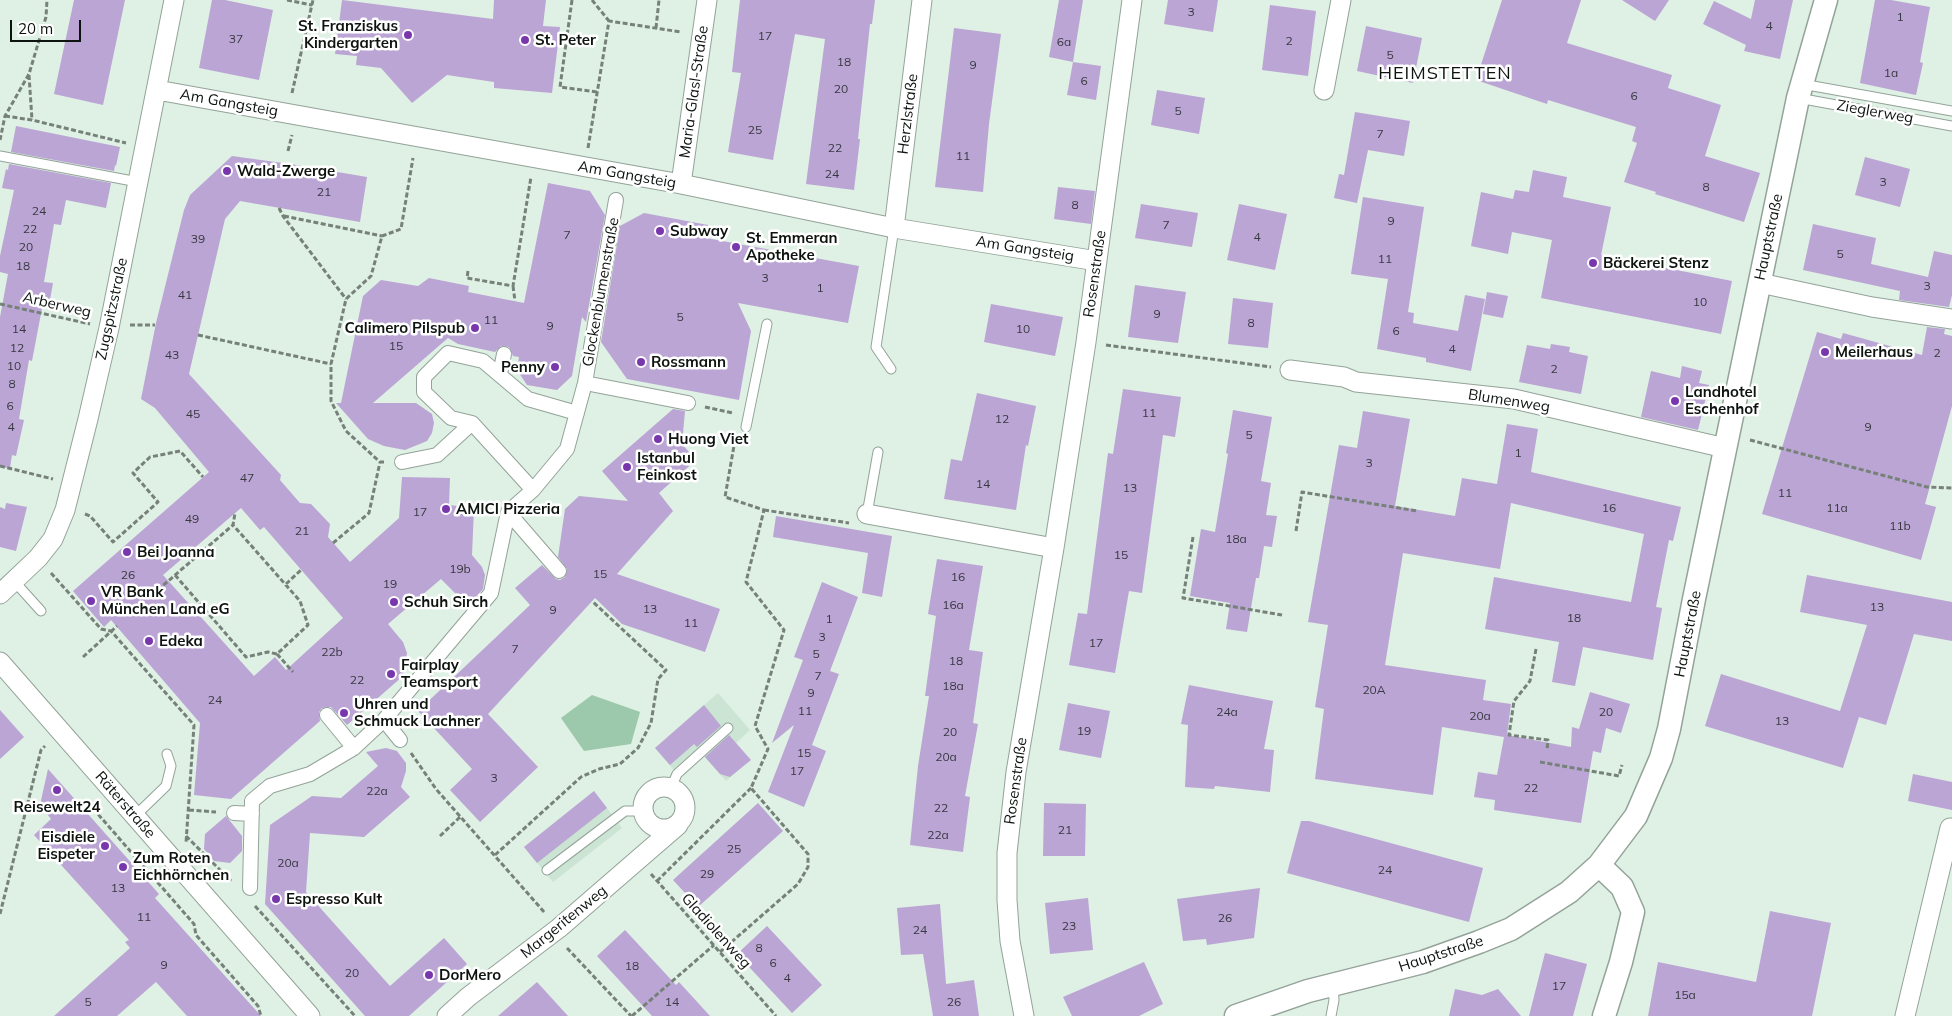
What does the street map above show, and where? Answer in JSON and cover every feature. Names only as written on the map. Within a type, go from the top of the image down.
[{"type":"street","name":"Zugspitzstraße","points":[[0,594],[38,558],[53,539],[65,510],[109,328],[174,0]]},
{"type":"street","name":"Maria-Glasl-Straße","points":[[681,184],[706,0]]},
{"type":"street","name":"Herzlstraße","points":[[894,228],[922,0]]},
{"type":"street","name":"Rosenstraße","points":[[1024,1016],[1010,941],[1006,900],[1007,854],[1016,772],[1054,548],[1086,342],[1132,0]]},
{"type":"street","points":[[1324,90],[1342,0]]},
{"type":"street","name":"Hauptstraße","points":[[1236,1016],[1308,991],[1423,962],[1511,929],[1570,892],[1599,866],[1636,816],[1664,748],[1669,729],[1800,91],[1826,0]]},
{"type":"street","name":"Am Gangsteig","points":[[157,90],[533,159],[681,184],[894,228],[1097,261]]},
{"type":"street","name":"Glockenblumenstraße","points":[[508,512],[533,490],[567,449],[585,383],[616,200]]},
{"type":"street","points":[[1760,282],[1872,307],[1952,319]]},
{"type":"street","points":[[533,490],[472,424],[451,418],[424,392],[424,377],[448,353],[483,361],[528,399],[577,413]]},
{"type":"street","points":[[500,374],[504,354]]},
{"type":"street","name":"Blumenweg","points":[[1290,370],[1344,377],[1356,382],[1514,399],[1727,441]]},
{"type":"street","name":"Glockenblumenstraße","points":[[585,383],[688,403]]},
{"type":"street","points":[[402,462],[437,455],[472,424]]},
{"type":"street","points":[[508,512],[559,571]]},
{"type":"street","points":[[246,892],[252,801],[270,786],[310,774],[354,748],[384,720],[491,593],[508,512]]},
{"type":"street","points":[[867,514],[1054,548]]},
{"type":"street","name":"Räterstraße","points":[[0,662],[310,1016]]},
{"type":"street","points":[[327,715],[354,748]]},
{"type":"street","points":[[384,720],[400,740]]},
{"type":"street","points":[[660,787],[671,788],[680,794],[686,807],[683,820],[678,825],[666,830],[658,829],[647,821],[644,801],[654,790],[660,787]]},
{"type":"street","points":[[234,813],[252,814]]},
{"type":"street","name":"Margeritenweg","points":[[447,1016],[468,997],[556,931],[639,861],[678,825]]},
{"type":"street","points":[[1906,1016],[1950,828],[1952,828]]},
{"type":"street","points":[[1599,866],[1622,887],[1633,912],[1621,962],[1604,1016]]},
{"type":"lane","points":[[1800,91],[1952,111]]},
{"type":"lane","name":"Zieglerweg","points":[[1800,91],[1952,126]]},
{"type":"lane","points":[[0,156],[138,182]]},
{"type":"lane","points":[[890,368],[876,347],[894,228]]},
{"type":"lane","points":[[746,427],[766,324]]},
{"type":"lane","points":[[867,514],[878,452]]},
{"type":"lane","points":[[14,581],[41,611]]},
{"type":"lane","points":[[671,788],[677,774],[728,728]]},
{"type":"lane","points":[[135,816],[166,786],[171,766],[167,754]]},
{"type":"lane","points":[[547,870],[625,811],[644,811]]},
{"type":"lane","points":[[1331,1016],[1334,984]]},
{"type":"path","points":[[0,140],[5,116],[29,74],[46,17],[47,0]]},
{"type":"path","points":[[287,0],[312,5]]},
{"type":"path","points":[[288,113],[313,0]]},
{"type":"path","points":[[572,0],[560,87],[597,92]]},
{"type":"path","points":[[592,0],[609,22],[702,35]]},
{"type":"path","points":[[656,28],[659,0]]},
{"type":"path","points":[[585,168],[609,22]]},
{"type":"path","points":[[29,74],[32,120]]},
{"type":"path","points":[[5,116],[32,120],[145,147]]},
{"type":"path","points":[[283,216],[382,236],[401,230],[416,138]]},
{"type":"path","points":[[515,301],[514,286],[533,159]]},
{"type":"path","points":[[279,208],[283,216],[346,299]]},
{"type":"path","points":[[333,542],[369,512],[380,462],[346,431],[338,416],[331,401],[331,364],[346,299],[371,276],[382,236]]},
{"type":"path","points":[[468,271],[467,278],[514,286]]},
{"type":"path","name":"Arberweg","points":[[0,304],[109,328]]},
{"type":"path","points":[[198,335],[331,364]]},
{"type":"path","points":[[1086,342],[1290,370]]},
{"type":"path","points":[[688,403],[739,415]]},
{"type":"path","points":[[1727,441],[1927,488],[1952,488]]},
{"type":"path","points":[[735,445],[725,497],[764,510],[850,524]]},
{"type":"path","points":[[65,510],[90,516],[113,542],[158,502],[133,473],[150,457],[180,451],[203,477]]},
{"type":"path","points":[[0,466],[71,484]]},
{"type":"path","points":[[1296,531],[1302,492],[1417,511]]},
{"type":"path","points":[[657,881],[751,788],[768,749],[756,726],[784,630],[746,582],[764,510]]},
{"type":"path","points":[[152,595],[234,524],[235,513]]},
{"type":"path","points":[[234,524],[300,601],[308,625],[277,654]]},
{"type":"path","points":[[1193,537],[1182,598],[1282,615]]},
{"type":"path","points":[[38,558],[101,629],[112,631],[194,725],[183,871]]},
{"type":"path","points":[[286,584],[301,570]]},
{"type":"path","points":[[175,575],[246,657],[268,652],[277,654],[293,672]]},
{"type":"path","points":[[495,856],[581,777],[599,769],[620,764],[638,748],[651,723],[658,680],[666,670],[592,601]]},
{"type":"path","points":[[83,657],[117,626]]},
{"type":"path","points":[[1536,648],[1530,681],[1514,701],[1509,735],[1548,740],[1547,750]]},
{"type":"path","points":[[0,914],[41,750],[60,731]]},
{"type":"path","points":[[400,740],[436,789],[495,856],[556,931],[631,1016],[714,945]]},
{"type":"path","points":[[1540,762],[1619,776],[1622,765]]},
{"type":"path","points":[[720,952],[798,884],[808,867],[808,854],[751,788]]},
{"type":"path","points":[[117,796],[97,813],[194,924],[196,935],[258,1006],[261,1016]]},
{"type":"path","points":[[189,810],[234,813]]},
{"type":"path","points":[[440,836],[460,817]]},
{"type":"path","points":[[186,836],[246,892],[355,1016]]},
{"type":"path","name":"Gladiolenweg","points":[[639,861],[776,1016]]},
{"type":"shaded area","points":[[718,693],[750,730],[736,743],[750,760],[726,781],[701,753],[677,774],[655,748]]},
{"type":"shaded area","points":[[594,791],[622,828],[553,882],[524,847]]},
{"type":"green space","points":[[592,695],[640,712],[631,744],[584,751],[561,718]]},
{"type":"building","points":[[74,0],[125,0],[103,105],[54,94]]},
{"type":"building","points":[[212,0],[225,0],[273,10],[259,80],[199,68]]},
{"type":"building","points":[[342,0],[493,19],[494,0],[546,0],[543,26],[560,27],[552,93],[494,88],[494,82],[447,75],[412,103],[381,68],[356,65],[357,56],[335,54]]},
{"type":"building","points":[[740,0],[875,0],[872,24],[870,24],[854,190],[806,184],[825,39],[795,34],[773,160],[728,152],[741,73],[732,72]]},
{"type":"building","points":[[1059,0],[1083,0],[1073,62],[1049,57]]},
{"type":"building","points":[[1168,0],[1218,0],[1213,32],[1164,24]]},
{"type":"building","points":[[1502,0],[1581,0],[1567,43],[1672,75],[1668,88],[1721,105],[1705,156],[1760,173],[1744,222],[1655,194],[1656,192],[1624,182],[1637,143],[1632,141],[1636,127],[1548,100],[1547,104],[1476,80]]},
{"type":"building","points":[[1622,0],[1669,0],[1655,21]]},
{"type":"building","points":[[1755,0],[1793,0],[1780,59],[1744,51],[1746,45],[1703,24],[1714,1],[1751,19]]},
{"type":"building","points":[[1875,0],[1891,0],[1930,7],[1920,62],[1923,63],[1916,95],[1860,83]]},
{"type":"building","points":[[1270,5],[1316,11],[1308,76],[1262,70]]},
{"type":"building","points":[[1366,26],[1422,38],[1413,83],[1357,71]]},
{"type":"building","points":[[954,28],[1001,34],[989,124],[983,192],[935,187]]},
{"type":"building","points":[[1073,62],[1101,66],[1096,100],[1067,95]]},
{"type":"building","points":[[1157,90],[1205,98],[1199,134],[1151,125]]},
{"type":"building","points":[[1355,112],[1410,121],[1404,156],[1368,150],[1357,203],[1334,198],[1339,174],[1344,175]]},
{"type":"building","points":[[16,126],[120,147],[114,171],[11,152]]},
{"type":"building","points":[[232,156],[367,177],[360,222],[240,201],[225,219],[189,374],[281,475],[280,480],[300,503],[311,504],[330,524],[328,537],[350,562],[399,518],[402,477],[450,478],[449,505],[474,508],[472,555],[482,567],[485,575],[483,589],[475,598],[455,593],[441,579],[388,624],[403,642],[407,653],[403,676],[347,725],[331,707],[322,708],[319,712],[320,721],[231,799],[194,795],[200,723],[111,620],[104,627],[73,591],[209,472],[155,408],[141,399],[156,323],[184,210],[190,195]],"holes":[[[241,508],[260,530],[264,527],[343,618],[286,670],[275,657],[254,676],[163,575]]]},
{"type":"building","points":[[1865,157],[1910,169],[1900,207],[1855,195]]},
{"type":"building","points":[[9,164],[111,183],[106,208],[66,200],[61,225],[54,224],[44,282],[53,283],[49,305],[43,303],[32,361],[29,360],[19,419],[24,420],[16,456],[12,455],[10,468],[0,467],[0,317],[8,274],[0,272],[0,256],[14,190],[2,188]]},
{"type":"building","points":[[1533,170],[1567,177],[1563,197],[1611,207],[1601,255],[1732,281],[1721,334],[1541,298],[1552,240],[1512,232],[1508,254],[1471,246],[1481,192],[1513,199],[1515,190],[1529,192]]},
{"type":"building","points":[[548,183],[590,191],[605,215],[586,322],[582,317],[572,376],[557,390],[527,385],[517,370],[519,357],[513,356],[509,347],[501,346],[495,352],[458,344],[448,338],[373,403],[416,403],[432,414],[434,423],[432,433],[427,441],[405,450],[384,446],[368,439],[336,403],[341,403],[363,296],[381,280],[418,286],[429,278],[469,286],[468,292],[524,303]]},
{"type":"building","points":[[1058,187],[1095,191],[1091,224],[1054,219]]},
{"type":"building","points":[[1363,197],[1424,207],[1408,312],[1414,313],[1413,323],[1458,331],[1465,295],[1485,299],[1471,371],[1426,362],[1426,358],[1377,349],[1388,279],[1351,274]]},
{"type":"building","points":[[1141,204],[1198,213],[1192,247],[1135,238]]},
{"type":"building","points":[[1239,204],[1287,214],[1275,270],[1227,260]]},
{"type":"building","points":[[644,213],[708,225],[706,238],[859,266],[848,323],[738,303],[751,331],[739,400],[627,379],[601,342],[620,226]]},
{"type":"building","points":[[1813,224],[1876,238],[1871,264],[1928,277],[1934,251],[1952,255],[1952,295],[1949,307],[1899,300],[1900,291],[1803,270]]},
{"type":"building","points":[[1135,285],[1186,292],[1178,343],[1128,337]]},
{"type":"building","points":[[1487,292],[1508,296],[1503,318],[1483,314]]},
{"type":"building","points":[[1233,298],[1273,303],[1268,348],[1228,344]]},
{"type":"building","points":[[991,304],[1063,317],[1055,356],[984,342]]},
{"type":"building","points":[[1927,327],[1945,329],[1944,334],[1952,336],[1952,406],[1925,504],[1936,507],[1921,560],[1762,514],[1817,332],[1841,339],[1843,333],[1922,355]]},
{"type":"building","points":[[1551,344],[1570,347],[1569,352],[1588,356],[1581,394],[1519,382],[1527,345],[1550,349]]},
{"type":"building","name":"Landhotel Eschenhof","points":[[1682,366],[1702,371],[1699,383],[1709,385],[1698,430],[1641,417],[1651,371],[1680,378]]},
{"type":"building","points":[[1123,389],[1181,397],[1175,437],[1163,435],[1142,593],[1129,591],[1115,673],[1069,665],[1078,613],[1087,614],[1108,453],[1113,454]]},
{"type":"building","points":[[977,393],[1036,406],[1028,446],[1026,445],[1016,510],[944,499],[951,459],[962,461]]},
{"type":"building","points":[[673,409],[685,411],[682,444],[696,460],[659,493],[673,511],[617,574],[720,609],[705,652],[622,624],[595,598],[488,714],[538,767],[480,822],[450,790],[472,769],[418,711],[530,605],[515,588],[542,565],[556,579],[560,580],[565,577],[567,569],[558,557],[565,509],[579,496],[628,501],[602,471]]},
{"type":"building","points":[[1233,410],[1272,417],[1261,481],[1271,483],[1266,515],[1277,516],[1272,547],[1264,546],[1259,578],[1256,578],[1247,632],[1226,629],[1230,603],[1190,596],[1201,529],[1215,532]]},
{"type":"building","points":[[1363,411],[1410,419],[1395,506],[1455,516],[1462,478],[1497,484],[1507,424],[1538,429],[1531,472],[1681,507],[1673,541],[1669,540],[1656,607],[1662,608],[1653,660],[1583,647],[1575,686],[1552,682],[1559,642],[1485,629],[1494,577],[1631,602],[1644,534],[1511,503],[1500,569],[1403,553],[1385,665],[1486,680],[1483,700],[1511,704],[1507,735],[1571,747],[1572,727],[1579,729],[1590,692],[1630,704],[1621,733],[1606,728],[1601,753],[1593,751],[1581,823],[1494,810],[1495,800],[1474,797],[1478,772],[1497,775],[1504,737],[1442,727],[1433,795],[1315,779],[1324,709],[1315,707],[1328,625],[1308,622],[1339,445],[1357,448]]},
{"type":"building","points":[[6,503],[27,507],[16,551],[0,547],[0,507],[5,509]]},
{"type":"building","points":[[776,516],[892,536],[882,597],[862,593],[868,553],[773,537]]},
{"type":"building","points":[[937,559],[983,566],[969,650],[983,652],[973,723],[978,724],[965,796],[970,797],[963,852],[910,845],[918,766],[929,696],[925,696],[936,616],[928,614]]},
{"type":"building","points":[[1807,575],[1952,602],[1952,641],[1914,634],[1886,725],[1859,717],[1843,768],[1705,726],[1721,674],[1840,711],[1867,625],[1800,612]]},
{"type":"building","points":[[822,582],[858,597],[830,671],[839,674],[812,745],[826,751],[804,807],[768,792],[794,725],[772,743],[803,660],[794,657]]},
{"type":"building","points":[[1189,685],[1273,701],[1264,749],[1274,750],[1270,792],[1215,786],[1214,789],[1185,787],[1188,725],[1181,724]]},
{"type":"building","points":[[1068,703],[1110,711],[1101,758],[1059,750]]},
{"type":"building","points":[[704,705],[721,726],[697,747],[694,744],[670,765],[655,748]]},
{"type":"building","points":[[0,710],[24,737],[0,759]]},
{"type":"building","points":[[729,735],[751,760],[730,777],[720,774],[705,757]]},
{"type":"building","points":[[386,748],[397,751],[406,763],[406,771],[401,787],[410,797],[364,837],[310,833],[306,892],[390,986],[444,938],[467,964],[409,1016],[365,1016],[265,904],[270,825],[312,796],[341,798],[378,766],[366,752]]},
{"type":"building","points":[[48,769],[159,894],[155,898],[261,1016],[187,1016],[156,982],[117,1016],[54,1016],[130,948],[125,942],[129,940],[34,835],[51,819],[40,805]]},
{"type":"building","points":[[1913,774],[1952,782],[1952,810],[1908,801]]},
{"type":"building","points":[[594,791],[607,808],[537,863],[524,847]]},
{"type":"building","points":[[758,803],[783,831],[698,907],[673,880]]},
{"type":"building","points":[[1044,803],[1086,804],[1085,856],[1043,856]]},
{"type":"building","points":[[226,816],[242,836],[242,851],[230,863],[214,861],[204,849],[205,834]]},
{"type":"building","points":[[1301,821],[1309,821],[1483,868],[1469,922],[1287,873]]},
{"type":"building","points":[[1260,888],[1254,938],[1207,945],[1206,939],[1183,941],[1177,899]]},
{"type":"building","points":[[1088,898],[1093,950],[1050,954],[1045,903]]},
{"type":"building","points":[[940,904],[946,984],[974,980],[979,1016],[933,1016],[923,954],[901,955],[897,908]]},
{"type":"building","points":[[1770,911],[1831,923],[1812,1016],[1648,1016],[1658,962],[1756,982]]},
{"type":"building","points":[[767,926],[822,985],[792,1013],[737,954]]},
{"type":"building","points":[[625,930],[676,985],[679,982],[710,1016],[652,1016],[597,956]]},
{"type":"building","points":[[1545,953],[1587,964],[1573,1016],[1529,1016]]},
{"type":"building","points":[[1144,962],[1163,1004],[1139,1016],[1072,1016],[1063,997]]},
{"type":"building","points":[[537,982],[568,1016],[498,1016]]},
{"type":"building","points":[[1455,989],[1482,995],[1498,989],[1521,1016],[1449,1016]]},
{"type":"place","name":"St. Franziskus Kindergarten","points":[[408,35]]},
{"type":"place","name":"St. Peter","points":[[525,40]]},
{"type":"place","name":"Wald-Zwerge","points":[[227,171]]},
{"type":"place","name":"Subway","points":[[660,231]]},
{"type":"place","name":"St. Emmeran Apotheke","points":[[736,247]]},
{"type":"place","name":"Bäckerei Stenz","points":[[1593,263]]},
{"type":"place","name":"Calimero Pilspub","points":[[475,328]]},
{"type":"place","name":"Meilerhaus","points":[[1825,352]]},
{"type":"place","name":"Rossmann","points":[[641,362]]},
{"type":"place","name":"Penny","points":[[555,367]]},
{"type":"place","name":"Landhotel Eschenhof","points":[[1675,401]]},
{"type":"place","name":"Huong Viet","points":[[658,439]]},
{"type":"place","name":"Istanbul Feinkost","points":[[627,467]]},
{"type":"place","name":"AMICI Pizzeria","points":[[446,509]]},
{"type":"place","name":"Bei Joanna","points":[[127,552]]},
{"type":"place","name":"VR Bank München Land eG","points":[[91,601]]},
{"type":"place","name":"Schuh Sirch","points":[[394,602]]},
{"type":"place","name":"Edeka","points":[[149,641]]},
{"type":"place","name":"Fairplay Teamsport","points":[[391,674]]},
{"type":"place","name":"Uhren und Schmuck Lachner","points":[[344,713]]},
{"type":"place","name":"Reisewelt24","points":[[57,790]]},
{"type":"place","name":"Eisdiele Eispeter","points":[[105,846]]},
{"type":"place","name":"Zum Roten Eichhörnchen","points":[[123,867]]},
{"type":"place","name":"Espresso Kult","points":[[276,899]]},
{"type":"place","name":"DorMero","points":[[429,975]]},
{"type":"district","name":"HEIMSTETTEN","points":[[1445,74]]}]
